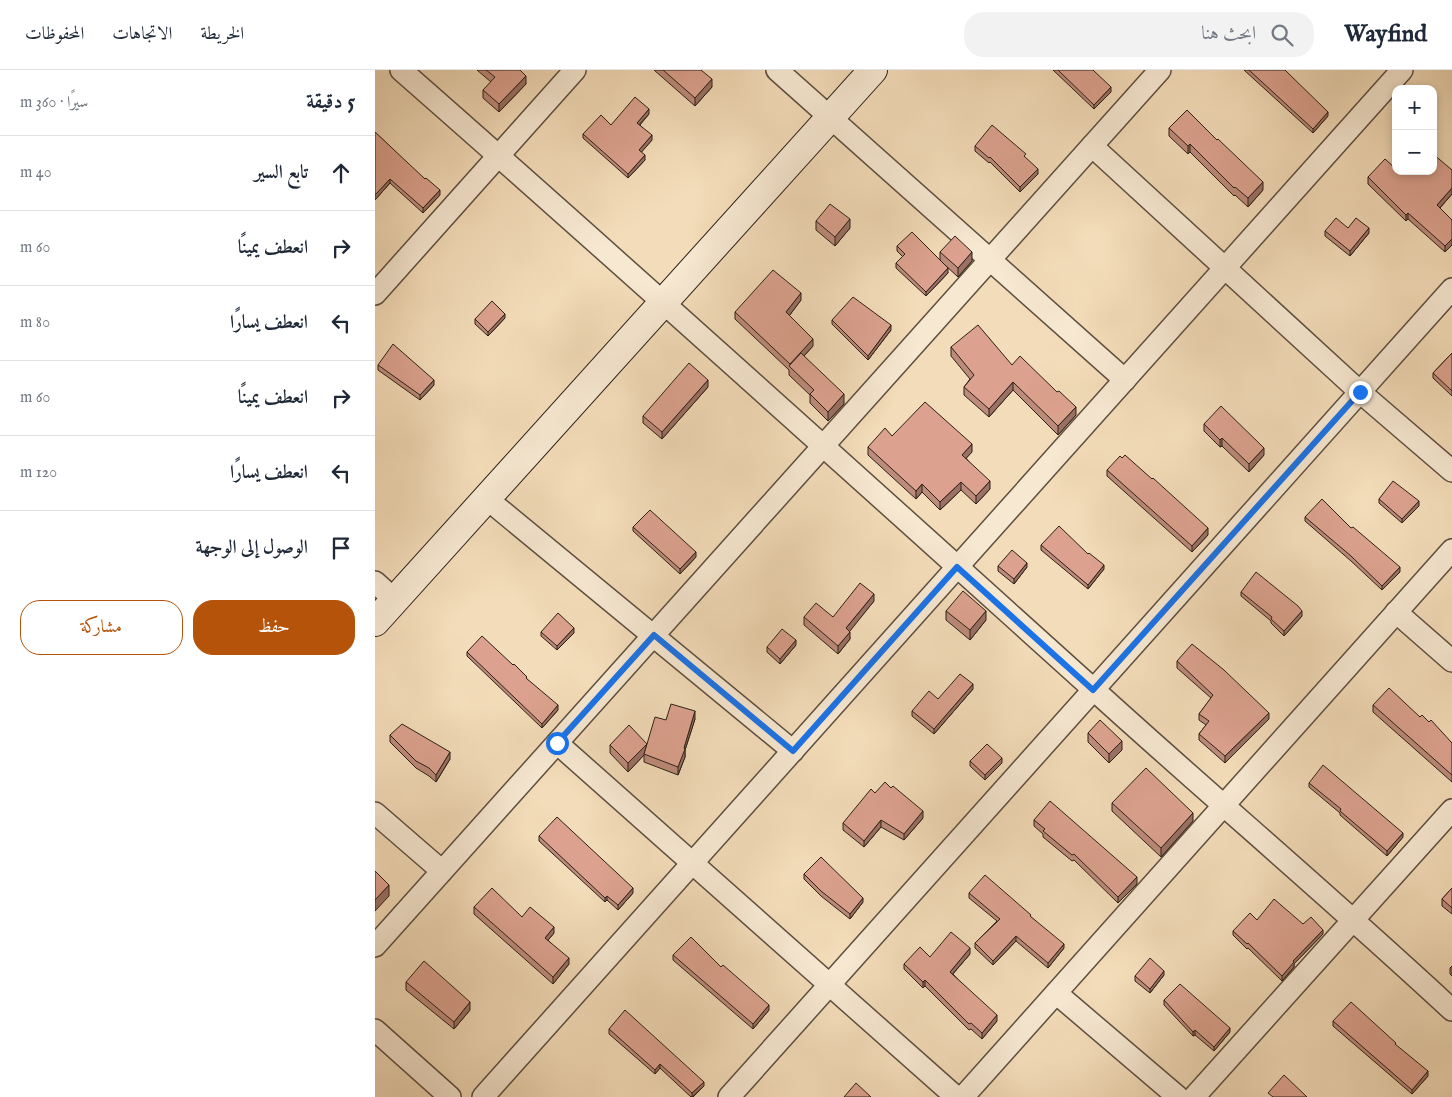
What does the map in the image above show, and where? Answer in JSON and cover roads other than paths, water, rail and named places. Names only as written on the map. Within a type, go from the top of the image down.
[{"type":"street","points":[[401,70],[1223,806],[1354,919],[1452,1010]]},
{"type":"street","points":[[375,294],[575,70]]},
{"type":"street","points":[[777,70],[1125,380]]},
{"type":"street","points":[[375,622],[385,591],[486,498],[873,70]]},
{"type":"street","points":[[375,946],[1160,70]]},
{"type":"street","points":[[483,1097],[1402,70]]},
{"type":"street","points":[[1092,146],[1360,392],[1452,471]]},
{"type":"street","points":[[729,1097],[1452,289]]},
{"type":"street","points":[[486,498],[793,751]]},
{"type":"street","points":[[963,1097],[1452,550]]},
{"type":"street","points":[[1396,612],[1452,661]]},
{"type":"street","points":[[557,743],[956,1097]]},
{"type":"street","points":[[1194,1097],[1452,810]]},
{"type":"street","points":[[375,813],[442,871]]},
{"type":"street","points":[[1056,993],[1178,1097]]},
{"type":"street","points":[[375,1030],[450,1097]]}]
